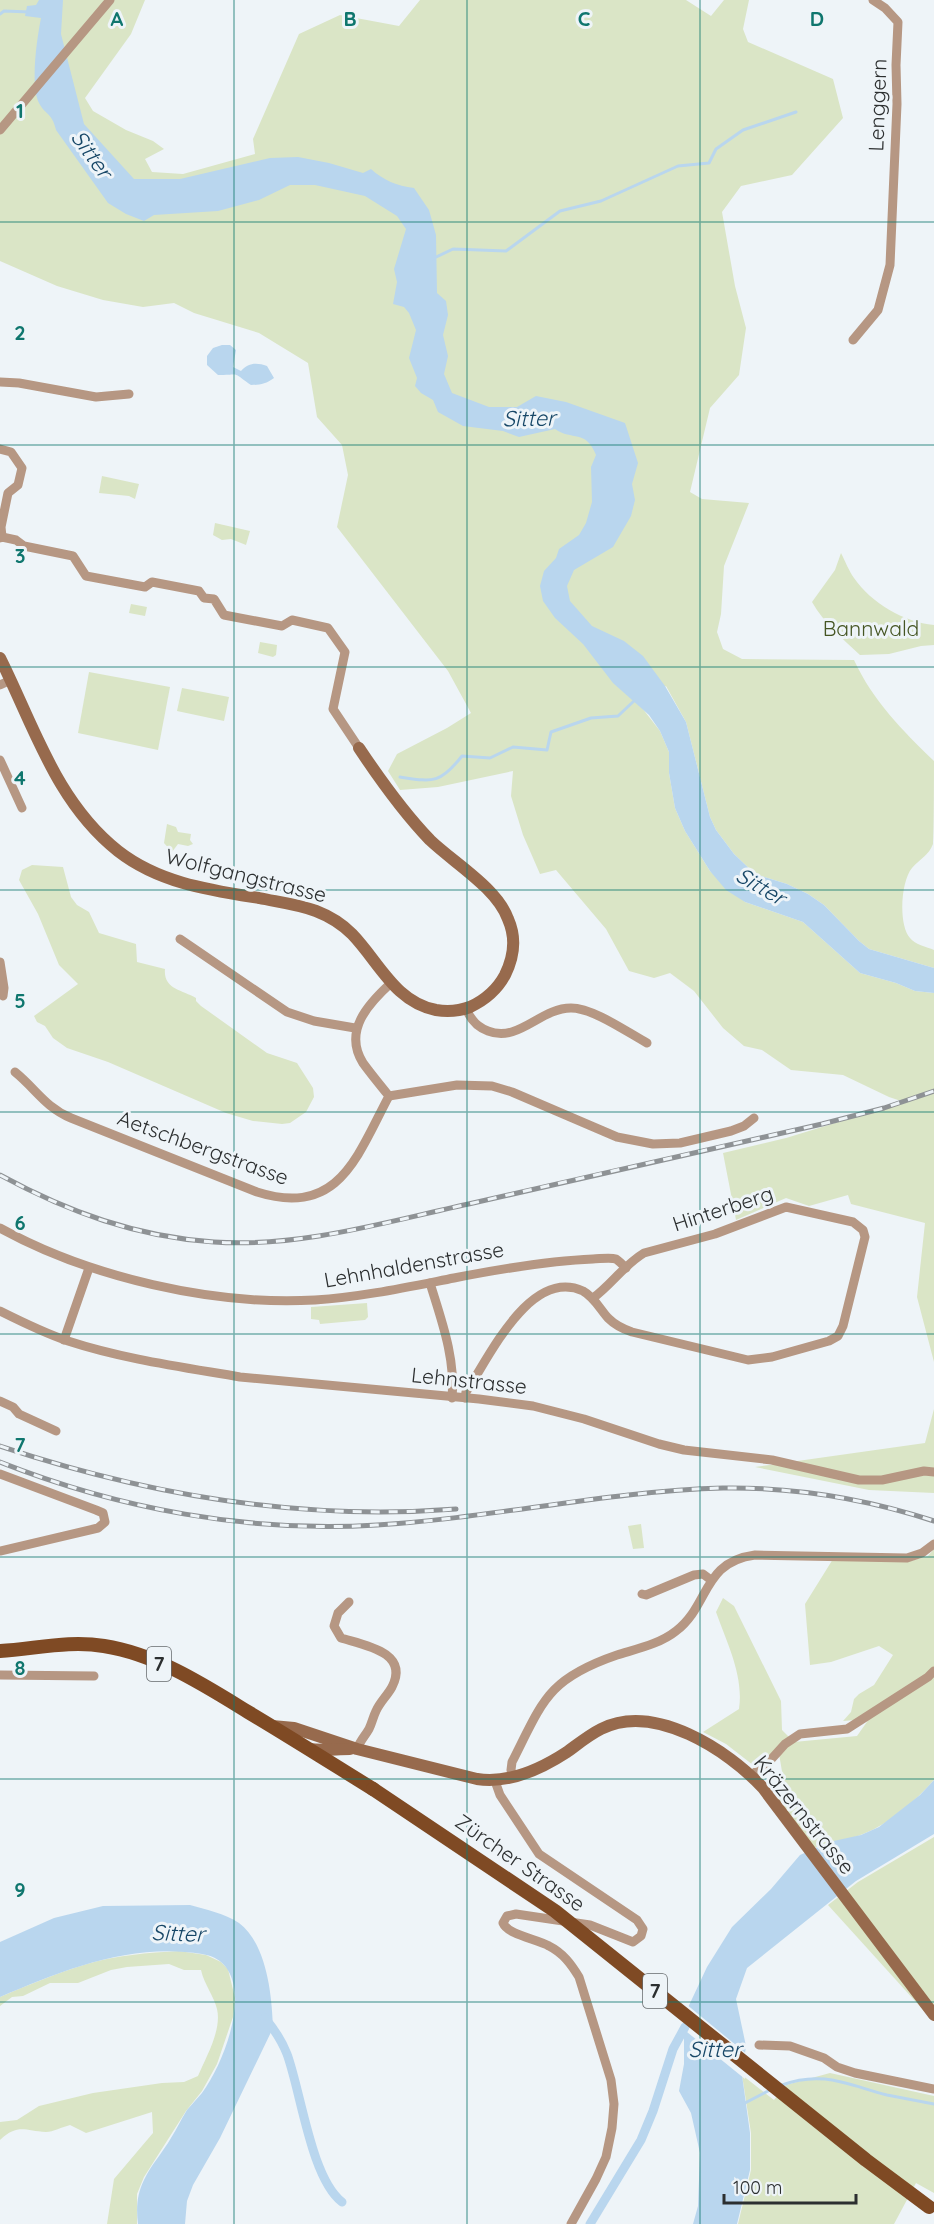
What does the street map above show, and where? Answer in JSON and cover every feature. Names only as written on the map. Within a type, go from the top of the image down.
[{"type":"main road","name":"Zürcher Strasse","points":[[0,1643],[22,1642],[33,1646],[103,1646],[137,1655],[195,1681],[309,1749],[555,1911],[866,2160],[932,2208]]},
{"type":"main road","name":"Zürcher Strasse","points":[[0,1651],[24,1650],[33,1646]]},
{"type":"street","points":[[0,130],[110,0]]},
{"type":"street","name":"Lenggern","points":[[853,339],[878,310],[890,265],[898,22],[885,8],[873,0]]},
{"type":"street","points":[[0,382],[20,383],[96,397],[129,393]]},
{"type":"street","points":[[0,449],[11,452],[22,468],[18,485],[8,492],[1,538],[16,540],[24,546],[73,556],[86,576],[145,587],[152,582],[199,591],[204,598],[214,599],[224,615],[282,626],[292,620],[328,628],[345,652],[333,709],[341,721],[332,727]]},
{"type":"street","name":"Wolfgangstrasse","points":[[0,658],[5,683],[64,790],[86,820],[118,850],[140,866],[168,879],[218,891],[295,904],[328,916],[352,935],[391,983],[405,996],[427,1008],[450,1011],[466,1008],[490,994],[505,975],[513,947],[509,919],[491,894],[441,850],[410,818],[380,780],[341,721]]},
{"type":"street","points":[[0,760],[22,808]]},
{"type":"street","points":[[180,939],[287,1012],[355,1028]]},
{"type":"street","points":[[0,962],[3,996]]},
{"type":"street","points":[[391,983],[368,1006],[355,1028],[360,1057],[389,1096],[457,1085],[492,1086],[512,1092],[617,1137],[653,1144],[680,1143],[731,1131],[744,1126],[754,1118]]},
{"type":"street","points":[[466,1008],[479,1027],[502,1034],[517,1030],[552,1012],[562,1009],[580,1009],[647,1043]]},
{"type":"street","name":"Aetschbergstrasse","points":[[15,1072],[46,1104],[62,1114],[257,1192],[293,1199],[314,1196],[334,1185],[341,1178],[353,1162],[389,1096]]},
{"type":"street","name":"Hinterberg","points":[[465,1398],[466,1392],[502,1337],[533,1299],[550,1290],[564,1287],[578,1289],[593,1298],[609,1318],[632,1332],[735,1358],[753,1360],[772,1357],[829,1341],[838,1336],[843,1326],[865,1237],[863,1230],[853,1222],[786,1207],[715,1234],[644,1253],[593,1298]]},
{"type":"street","name":"Lehnhaldenstrasse","points":[[0,1228],[88,1268],[125,1278],[241,1298],[272,1300],[340,1298],[519,1265],[559,1261],[613,1258],[626,1268]]},
{"type":"street","points":[[64,1340],[88,1268]]},
{"type":"street","points":[[430,1283],[451,1360],[452,1398]]},
{"type":"street","name":"Lehnstrasse","points":[[0,1311],[64,1340],[117,1354],[240,1377],[533,1406],[684,1450],[772,1460],[859,1480],[882,1480],[924,1471],[934,1472]]},
{"type":"street","points":[[0,1401],[13,1407],[19,1414],[56,1431]]},
{"type":"street","points":[[0,1474],[103,1513],[105,1522],[98,1528],[0,1551]]},
{"type":"street","points":[[513,1776],[512,1762],[541,1706],[555,1687],[570,1675],[589,1665],[673,1634],[691,1615],[711,1580],[727,1565],[743,1557],[785,1555],[896,1559],[914,1556],[934,1544]]},
{"type":"street","points":[[642,1594],[646,1595],[694,1575],[702,1574],[711,1580]]},
{"type":"street","points":[[349,1602],[338,1613],[334,1626],[341,1638],[379,1649],[390,1658],[395,1669],[392,1687],[376,1711],[370,1728],[357,1749]]},
{"type":"street","points":[[751,1775],[766,1765],[785,1744],[800,1734],[847,1730],[934,1671]]},
{"type":"street","points":[[0,1675],[94,1676]]},
{"type":"street","name":"Kräzernstrasse","points":[[271,1726],[294,1728],[342,1742],[357,1749],[495,1782],[532,1770],[553,1760],[600,1729],[618,1723],[636,1721],[661,1726],[698,1739],[727,1755],[763,1788],[934,2015]]},
{"type":"street","name":"Kräzernstrasse","points":[[309,1749],[328,1751],[336,1748],[357,1749]]},
{"type":"street","points":[[328,1751],[336,1766]]},
{"type":"street","points":[[495,1782],[500,1795],[539,1854],[637,1920],[643,1929],[641,1936],[633,1942],[590,1925],[516,1914],[507,1916],[503,1923],[509,1930],[549,1946],[563,1955],[572,1965],[579,1977],[612,2087],[614,2114],[606,2157],[572,2224]]},
{"type":"street","points":[[759,2045],[790,2046],[824,2058],[837,2067],[855,2073],[934,2089]]},
{"type":"green space","points":[[0,0],[145,0],[131,34],[85,98],[93,111],[126,130],[153,141],[164,149],[145,159],[152,172],[183,174],[255,154],[253,139],[299,34],[340,15],[399,26],[420,0],[686,0],[711,16],[724,0],[749,0],[743,29],[748,42],[833,79],[843,118],[792,175],[741,186],[722,212],[735,286],[746,328],[739,375],[710,408],[690,492],[702,499],[749,503],[724,566],[721,614],[717,632],[723,649],[742,659],[854,660],[879,702],[934,761],[933,844],[908,874],[903,892],[902,913],[906,932],[910,938],[934,950],[934,968],[869,949],[824,905],[808,894],[787,884],[755,874],[734,854],[716,830],[710,817],[686,722],[666,686],[639,704],[660,731],[669,752],[669,773],[675,808],[685,831],[710,871],[745,902],[803,922],[860,973],[915,991],[934,993],[934,1362],[917,1297],[925,1223],[851,1204],[848,1195],[809,1206],[786,1198],[736,1220],[723,1153],[786,1138],[904,1102],[843,1075],[791,1070],[762,1050],[744,1046],[723,1028],[694,991],[670,973],[654,978],[629,971],[606,929],[556,870],[540,874],[523,835],[511,796],[513,771],[438,787],[400,790],[388,771],[397,754],[471,713],[448,671],[337,527],[348,475],[342,445],[317,417],[308,363],[259,333],[194,313],[174,303],[143,307],[103,300],[57,286],[0,261]]},
{"type":"green space","points":[[102,476],[139,484],[135,499],[129,496],[99,493]]},
{"type":"green space","points":[[215,523],[250,531],[246,545],[231,539],[222,540],[213,535]]},
{"type":"green space","name":"Bannwald","points":[[841,553],[854,578],[879,603],[911,620],[934,625],[934,645],[889,654],[860,655],[841,637],[822,617],[812,602],[835,570]]},
{"type":"green space","points":[[131,604],[147,607],[145,616],[129,613]]},
{"type":"green space","points":[[260,642],[277,645],[276,655],[273,657],[258,653]]},
{"type":"green space","points":[[89,672],[170,687],[158,750],[78,733]]},
{"type":"green space","points":[[182,688],[229,697],[224,721],[177,711]]},
{"type":"green space","points":[[167,824],[176,827],[178,832],[191,834],[190,840],[193,844],[188,846],[178,844],[172,852],[164,843]]},
{"type":"green space","points":[[32,865],[63,867],[71,897],[77,905],[89,912],[99,933],[136,944],[137,962],[165,969],[167,981],[174,988],[196,998],[201,1006],[267,1053],[297,1063],[313,1088],[314,1097],[306,1112],[290,1123],[253,1121],[226,1113],[108,1062],[67,1048],[53,1038],[34,1016],[78,984],[59,965],[38,914],[19,880],[22,870]]},
{"type":"green space","points":[[367,1303],[368,1317],[365,1320],[320,1324],[319,1320],[311,1319],[311,1307]]},
{"type":"green space","points":[[934,1409],[934,1493],[869,1490],[755,1467],[925,1443]]},
{"type":"green space","points":[[641,1524],[644,1548],[633,1549],[628,1526]]},
{"type":"green space","points":[[934,1549],[934,1780],[910,1804],[883,1824],[856,1836],[809,1850],[769,1796],[784,1783],[778,1748],[758,1764],[753,1765],[726,1744],[703,1732],[739,1709],[737,1672],[716,1612],[723,1598],[734,1606],[781,1701],[782,1730],[794,1742],[857,1736],[869,1719],[843,1721],[851,1712],[854,1699],[874,1685],[893,1655],[879,1646],[831,1662],[810,1665],[805,1604],[833,1559],[911,1561],[928,1556]]},
{"type":"green space","points":[[934,1837],[934,2007],[925,2012],[828,1905],[858,1882]]},
{"type":"green space","points":[[179,1951],[206,1955],[221,1962],[228,1969],[235,1998],[233,2017],[217,2064],[202,2091],[186,2111],[144,2177],[137,2194],[137,2224],[107,2224],[114,2179],[153,2133],[152,2112],[86,2133],[70,2125],[49,2132],[22,2129],[12,2131],[0,2140],[0,2122],[17,2120],[39,2106],[93,2093],[184,2082],[198,2076],[212,2043],[218,2017],[216,2004],[201,1970],[184,1970],[169,1964],[127,1967],[111,1970],[78,1983],[50,1983],[23,1996],[12,1997],[0,2006],[0,1997],[54,1975],[109,1958]]},
{"type":"green space","points":[[830,2073],[934,2096],[934,2193],[916,2183],[894,2224],[738,2224],[751,2170],[751,2133],[742,2075],[774,2100],[786,2085]]},
{"type":"water","name":"Sitter","points":[[39,0],[63,0],[61,34],[84,124],[134,179],[180,179],[270,158],[298,157],[363,173],[371,169],[391,182],[414,188],[429,210],[436,235],[437,293],[446,301],[448,315],[443,335],[448,356],[444,374],[452,393],[489,407],[517,407],[536,396],[566,402],[625,423],[638,463],[632,484],[635,500],[631,516],[613,547],[574,570],[567,586],[570,601],[592,626],[624,641],[643,656],[665,686],[686,722],[710,817],[716,830],[734,854],[755,874],[787,884],[808,894],[824,905],[869,949],[934,968],[934,993],[915,991],[860,973],[803,922],[745,902],[726,890],[710,871],[685,831],[675,808],[669,773],[669,752],[660,731],[649,715],[613,683],[583,644],[555,618],[543,601],[540,586],[544,571],[556,558],[559,549],[579,535],[586,523],[592,502],[591,467],[596,455],[588,442],[555,429],[519,437],[503,431],[463,426],[438,412],[433,400],[421,393],[415,386],[417,378],[409,358],[416,330],[404,307],[393,304],[397,282],[394,269],[406,229],[397,216],[365,196],[315,185],[290,185],[259,200],[218,211],[154,215],[144,221],[126,214],[108,203],[39,103],[36,95],[35,73],[41,18],[25,16],[27,6],[36,5]]},
{"type":"water","points":[[230,345],[236,350],[233,367],[241,371],[249,365],[267,366],[274,378],[263,384],[251,385],[236,375],[218,375],[207,365],[207,356],[213,348]]},
{"type":"water","name":"Sitter","points":[[934,1780],[934,1834],[856,1881],[747,1968],[736,1999],[746,2046],[742,2075],[750,2133],[750,2170],[737,2224],[693,2224],[698,2206],[700,2153],[691,2113],[679,2091],[684,2064],[684,2016],[707,1967],[732,1927],[771,1889],[800,1855],[829,1842],[861,1835],[879,1827],[920,1795]]},
{"type":"water","name":"Sitter","points":[[190,1905],[227,1917],[239,1923],[248,1932],[262,1957],[266,1971],[273,2028],[220,2138],[193,2185],[187,2201],[185,2224],[138,2224],[138,2201],[144,2180],[187,2110],[209,2082],[222,2056],[232,2027],[234,2013],[234,1986],[230,1974],[224,1964],[209,1955],[176,1951],[150,1952],[124,1955],[73,1968],[0,1997],[0,1942],[54,1918],[103,1906]]},
{"type":"pier","points":[[686,2004],[748,2055],[745,2079],[682,2028],[681,2015]]},
{"type":"waterway","points":[[0,14],[4,11],[30,12]]},
{"type":"waterway","points":[[432,259],[453,249],[506,251],[560,211],[601,201],[678,166],[709,163],[716,149],[743,130],[796,112]]},
{"type":"waterway","points":[[400,777],[435,779],[448,772],[462,756],[490,758],[513,747],[547,750],[551,732],[591,718],[618,716],[635,700]]},
{"type":"waterway","points":[[265,2018],[283,2044],[287,2054],[308,2133],[322,2174],[331,2190],[342,2202]]},
{"type":"waterway","points":[[590,2224],[641,2140],[673,2049],[685,2027]]},
{"type":"waterway","points":[[782,2085],[810,2079],[823,2079],[934,2104]]},
{"type":"waterway","points":[[745,2103],[770,2090]]},
{"type":"railway","points":[[0,1175],[77,1211],[158,1235],[214,1242],[279,1241],[345,1232],[822,1124],[884,1108],[934,1091]]},
{"type":"railway","points":[[0,1446],[111,1478],[168,1491],[225,1500],[340,1511],[398,1512],[456,1509]]},
{"type":"railway","points":[[0,1462],[45,1479],[138,1505],[233,1521],[281,1525],[329,1527],[420,1522],[636,1494],[723,1488],[803,1492],[830,1496],[883,1506],[934,1521]]}]
